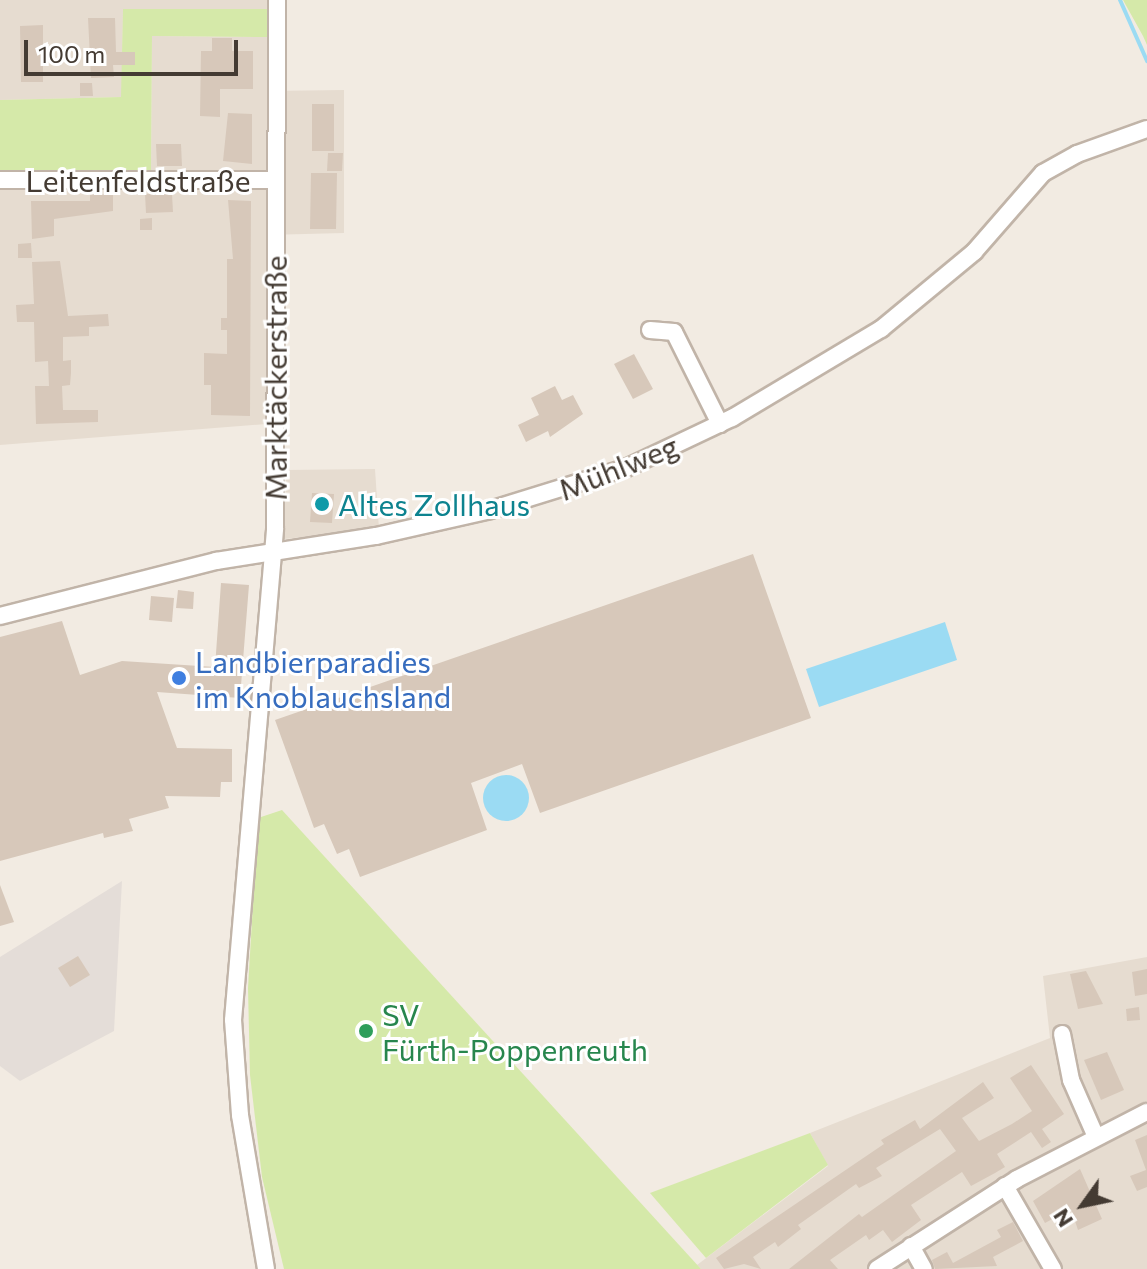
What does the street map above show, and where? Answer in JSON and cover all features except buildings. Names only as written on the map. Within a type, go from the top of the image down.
[{"type":"street","name":"Marktäckerstraße","points":[[266,1269],[242,1133],[233,1040],[274,549],[277,0]]},
{"type":"street","name":"Mühlweg","points":[[0,616],[274,549],[376,536],[560,492],[720,424],[802,379],[911,306],[974,252],[1043,173],[1077,154],[1147,129]]},
{"type":"street","name":"Leitenfeldstraße","points":[[0,180],[276,180]]},
{"type":"street","points":[[650,330],[674,332],[720,424]]},
{"type":"street","points":[[1062,1034],[1071,1080],[1096,1137]]},
{"type":"street","points":[[877,1269],[1005,1186],[1147,1112]]},
{"type":"street","points":[[1005,1186],[1053,1269]]},
{"type":"street","points":[[911,1246],[924,1269]]},
{"type":"shaded area","points":[[0,0],[268,0],[268,9],[123,9],[122,97],[0,100]]},
{"type":"shaded area","points":[[152,36],[268,37],[268,91],[344,90],[344,233],[266,235],[266,424],[0,445],[0,176],[151,173]]},
{"type":"shaded area","points":[[375,469],[379,529],[284,539],[286,470]]},
{"type":"shaded area","points":[[122,881],[114,1031],[20,1081],[0,1066],[0,957]]},
{"type":"shaded area","points":[[1147,957],[1147,1269],[701,1269],[697,1265],[828,1166],[810,1133],[1050,1038],[1043,976]]},
{"type":"green space","points":[[1123,0],[1147,0],[1147,45],[1143,36]]},
{"type":"green space","points":[[123,9],[268,9],[268,37],[152,36],[151,173],[0,176],[0,100],[121,97]]},
{"type":"green space","name":"SV Fürth-Poppenreuth","points":[[282,810],[701,1269],[284,1269],[262,1177],[250,1075],[248,988],[258,818]]},
{"type":"green space","points":[[810,1133],[828,1165],[706,1258],[650,1193]]},
{"type":"water","points":[[945,622],[957,660],[819,707],[806,669]]},
{"type":"water","points":[[506,775],[522,782],[529,798],[522,814],[506,821],[490,814],[483,798],[490,782]]},
{"type":"waterway","points":[[1120,0],[1147,61]]},
{"type":"place","name":"Altes Zollhaus","points":[[322,504]]},
{"type":"place","name":"Landbierparadies im Knoblauchsland","points":[[179,678]]},
{"type":"place","name":"SV Fürth-Poppenreuth","points":[[366,1031]]}]
